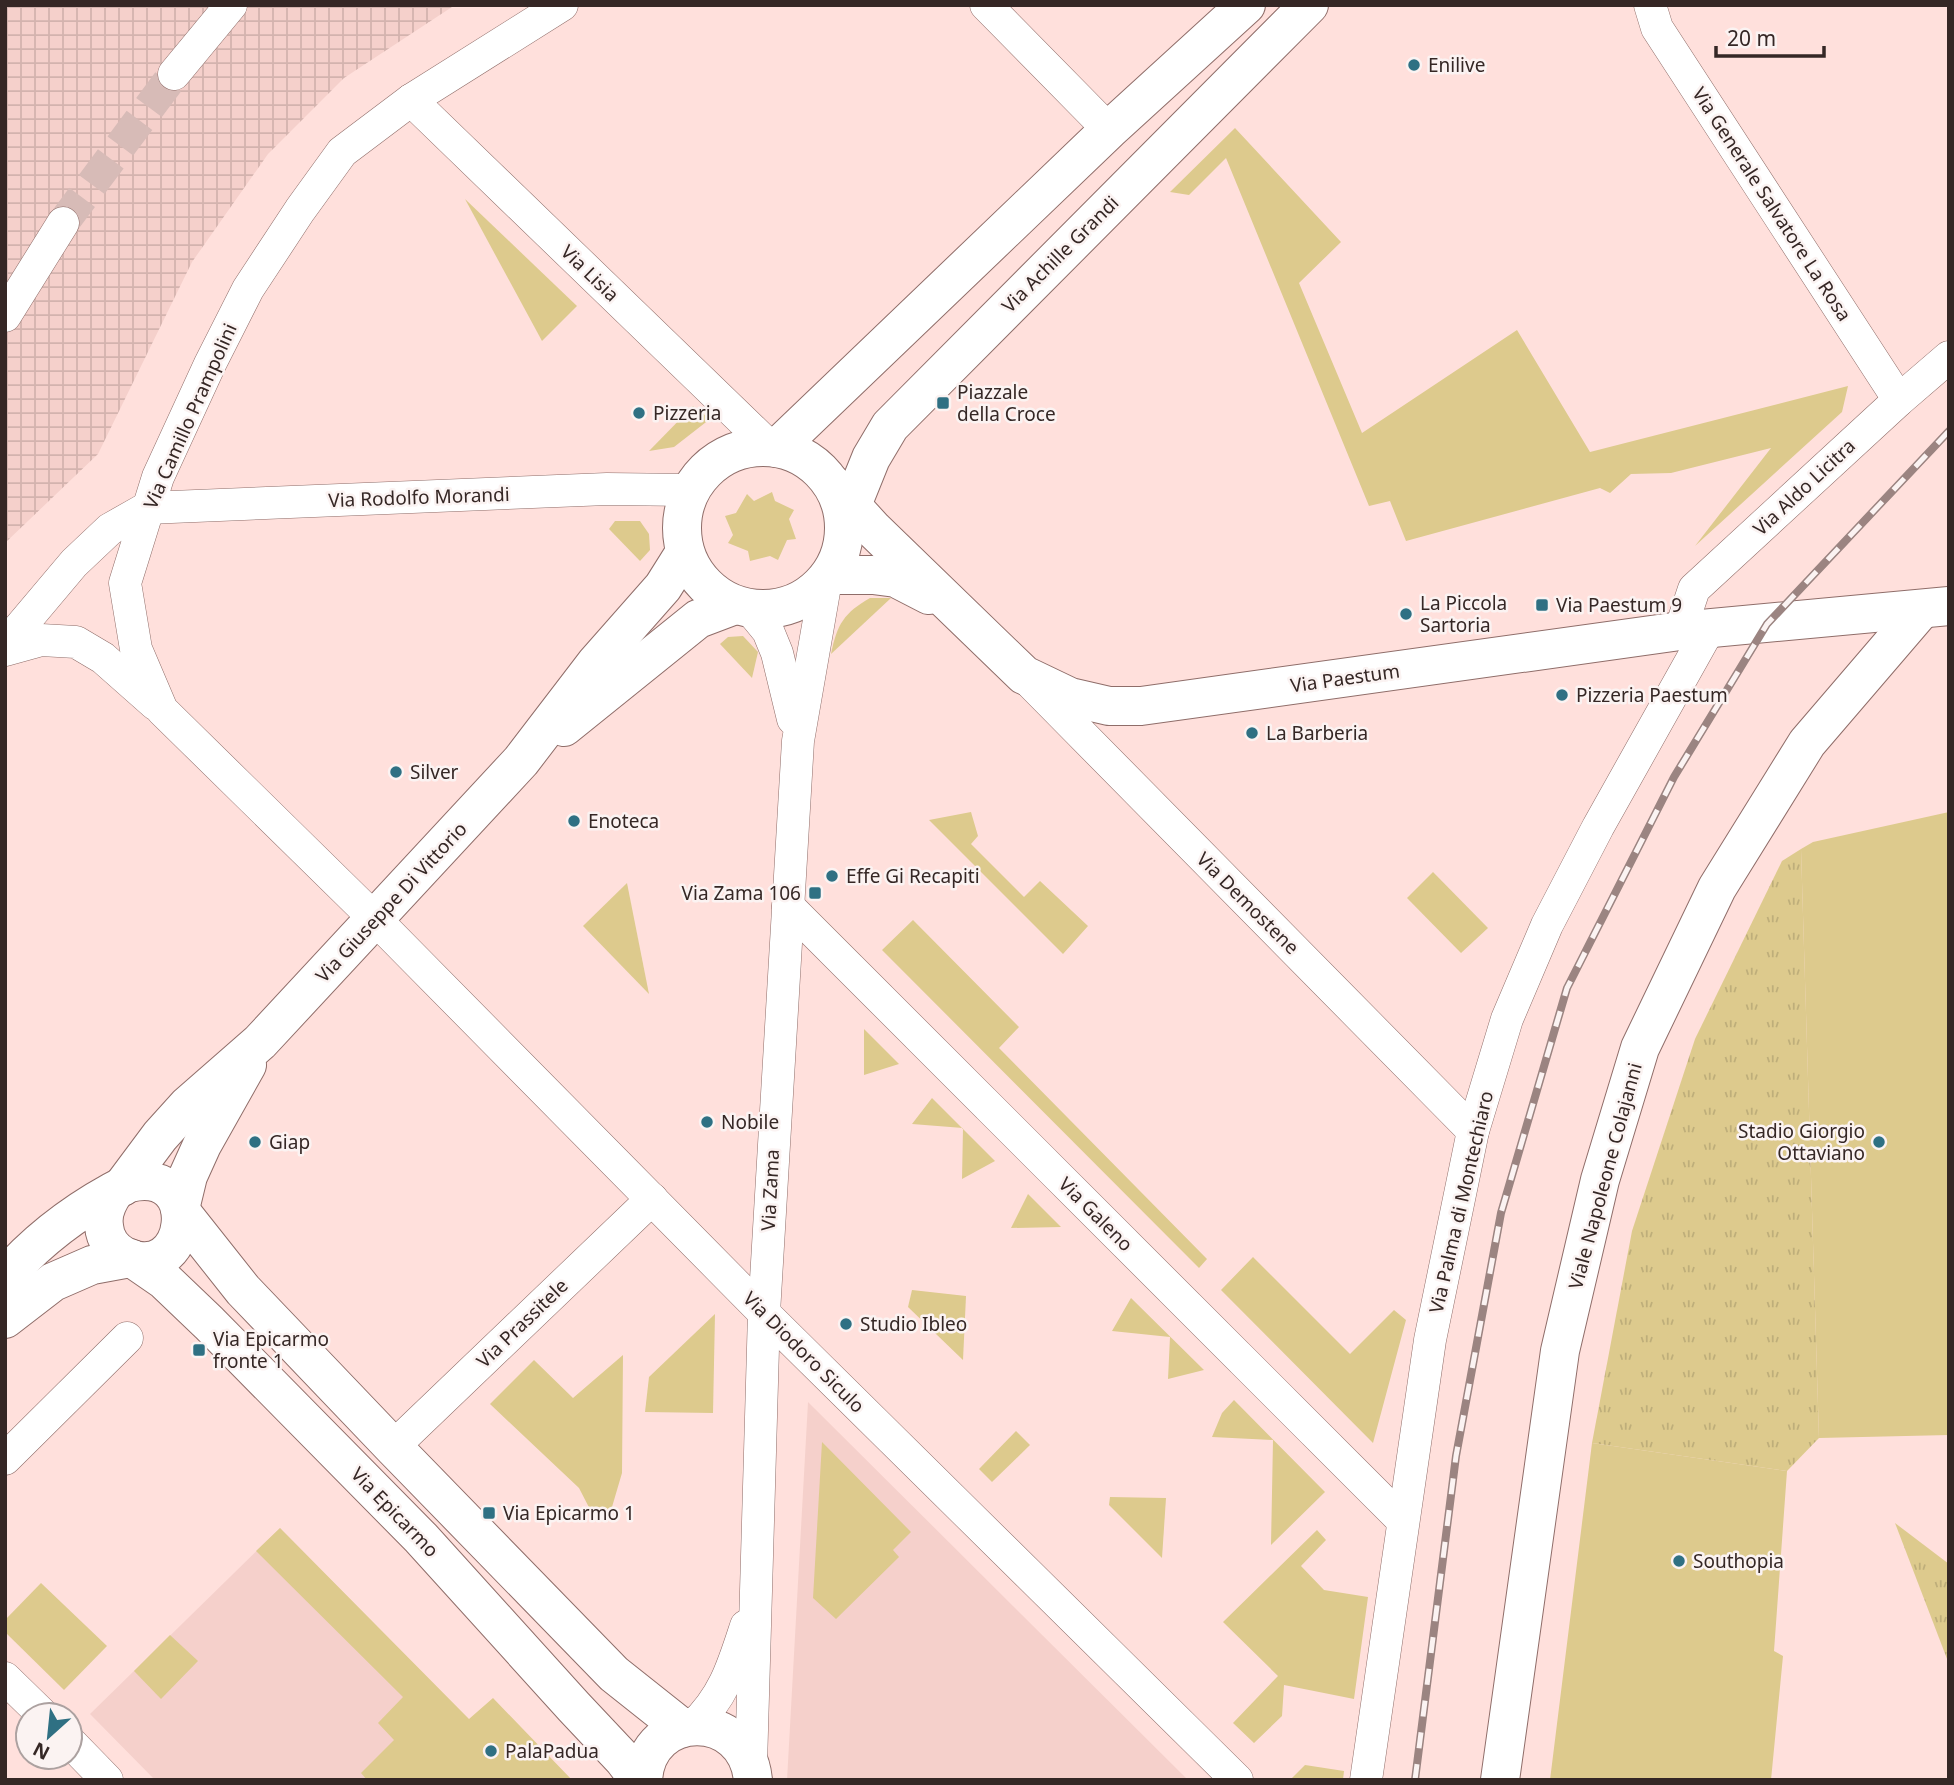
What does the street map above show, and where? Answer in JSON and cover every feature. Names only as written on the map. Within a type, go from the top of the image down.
[{"type":"main road","points":[[774,447],[1109,130],[1246,5]]},
{"type":"main road","name":"Via Achille Grandi","points":[[843,505],[890,426],[1309,5]]},
{"type":"main road","points":[[521,761],[698,619],[743,607],[772,609],[792,604],[810,595],[828,578],[844,542],[843,505],[821,471],[801,456],[774,447],[746,448],[723,456],[704,471],[690,490],[683,510],[681,531],[690,565],[709,590],[743,607]]},
{"type":"main road","name":"Via Paestum","points":[[843,505],[1024,675],[1070,696],[1109,706],[1141,706],[1695,630],[1935,608]]},
{"type":"main road","points":[[521,761],[596,663],[663,587],[685,552]]},
{"type":"main road","points":[[828,578],[873,575],[896,578],[954,608]]},
{"type":"main road","name":"Viale Napoleone Colajanni","points":[[1500,1780],[1560,1351],[1600,1180],[1640,1048],[1717,888],[1807,743],[1935,608]]},
{"type":"main road","name":"Via Giuseppe Di Vittorio","points":[[260,1042],[521,761]]},
{"type":"main road","points":[[133,1259],[118,1252],[109,1242],[104,1230],[106,1204],[188,1105],[260,1042]]},
{"type":"main road","points":[[5,1319],[53,1282],[92,1265],[155,1259],[176,1243],[181,1231],[181,1211],[188,1176],[202,1145],[260,1042]]},
{"type":"main road","points":[[5,1277],[47,1234],[78,1211],[137,1181],[162,1186],[173,1195],[181,1211],[243,1290],[393,1447],[614,1674],[687,1727]]},
{"type":"main road","name":"Via Epicarmo","points":[[133,1259],[164,1280],[209,1323],[421,1538],[641,1780]]},
{"type":"main road","points":[[641,1780],[648,1757],[656,1746],[664,1738],[687,1727],[718,1729],[732,1737],[743,1748],[752,1772]]},
{"type":"street","points":[[174,74],[231,5]]},
{"type":"street","name":"Via Camillo Prampolini","points":[[376,920],[162,710],[136,649],[125,583],[158,477],[248,289],[342,152],[411,100],[562,5]]},
{"type":"street","points":[[986,5],[1109,130]]},
{"type":"street","name":"Via Generale Salvatore La Rosa","points":[[1650,5],[1657,27],[1899,400]]},
{"type":"street","name":"Via Lisia","points":[[411,100],[774,447]]},
{"type":"street","points":[[5,316],[63,223]]},
{"type":"street","name":"Via Aldo Licitra","points":[[1695,630],[1694,589],[1949,357]]},
{"type":"street","name":"Via Rodolfo Morandi","points":[[148,508],[607,489],[690,490]]},
{"type":"street","points":[[5,648],[74,563],[110,529],[148,508]]},
{"type":"street","points":[[798,741],[828,578]]},
{"type":"street","points":[[743,607],[768,631],[778,653],[798,741]]},
{"type":"street","name":"Via Palma di Montechiaro","points":[[1366,1780],[1430,1340],[1473,1131],[1507,1019],[1546,925],[1598,828],[1695,630]]},
{"type":"street","points":[[5,648],[41,640],[76,642],[103,658],[162,710]]},
{"type":"street","name":"Via Demostene","points":[[1024,675],[1473,1131]]},
{"type":"street","name":"Via Zama","points":[[752,1772],[764,1312],[798,741]]},
{"type":"street","name":"Via Galeno","points":[[788,906],[1403,1521]]},
{"type":"street","name":"Via Diodoro Siculo","points":[[376,920],[764,1312],[1237,1780]]},
{"type":"street","name":"Via Prassitele","points":[[393,1447],[652,1199]]},
{"type":"street","points":[[5,1459],[127,1338]]},
{"type":"street","points":[[687,1727],[707,1713],[720,1695],[731,1671],[755,1598]]},
{"type":"street","points":[[5,1678],[29,1701]]},
{"type":"street","points":[[84,1756],[107,1780]]},
{"type":"shaded area","points":[[5,5],[455,5],[344,78],[268,154],[192,262],[98,454],[5,543]]},
{"type":"shaded area","points":[[808,1402],[1188,1780],[787,1780]]},
{"type":"shaded area","points":[[280,1528],[469,1720],[408,1780],[155,1780],[90,1714]]},
{"type":"green space","points":[[1235,128],[1341,242],[1299,283],[1362,433],[1517,330],[1590,452],[1848,386],[1842,412],[1695,546],[1771,448],[1671,473],[1631,474],[1610,493],[1600,488],[1406,541],[1390,501],[1369,506],[1226,158],[1189,195],[1170,192]]},
{"type":"green space","points":[[465,199],[577,306],[542,341]]},
{"type":"green space","points":[[693,406],[710,419],[674,447],[649,451]]},
{"type":"green space","points":[[772,492],[775,501],[794,510],[789,519],[796,539],[787,540],[778,560],[770,556],[750,561],[748,551],[728,543],[733,535],[725,516],[736,513],[747,494],[754,501]]},
{"type":"green space","points":[[615,521],[640,521],[649,534],[650,550],[640,561],[609,529]]},
{"type":"green space","points":[[870,598],[891,598],[831,654],[843,620]]},
{"type":"green space","points":[[743,636],[758,652],[752,678],[720,644],[728,637]]},
{"type":"green space","points":[[971,812],[978,836],[971,844],[1024,897],[1040,881],[1088,926],[1063,954],[929,820]]},
{"type":"green space","name":"Stadio Giorgio Ottaviano","points":[[1949,812],[1949,1435],[1819,1438],[1801,849],[1813,842]]},
{"type":"green space","points":[[1801,849],[1819,1438],[1787,1471],[1592,1443],[1632,1231],[1695,1039],[1782,861]]},
{"type":"green space","points":[[1433,872],[1488,928],[1461,953],[1407,898]]},
{"type":"green space","points":[[627,883],[649,994],[583,926]]},
{"type":"green space","points":[[913,920],[1019,1027],[999,1048],[1207,1259],[1199,1268],[882,950]]},
{"type":"green space","points":[[864,1029],[899,1064],[864,1075]]},
{"type":"green space","points":[[932,1098],[962,1128],[912,1124]]},
{"type":"green space","points":[[963,1129],[995,1161],[962,1179]]},
{"type":"green space","points":[[1028,1194],[1061,1227],[1011,1228]]},
{"type":"green space","points":[[1253,1257],[1350,1354],[1394,1310],[1406,1320],[1373,1443],[1221,1290]]},
{"type":"green space","points":[[912,1290],[966,1296],[963,1360],[908,1307]]},
{"type":"green space","points":[[1131,1298],[1204,1370],[1168,1379],[1170,1337],[1112,1331]]},
{"type":"green space","points":[[715,1314],[713,1413],[645,1412],[649,1377]]},
{"type":"green space","points":[[623,1355],[622,1473],[612,1507],[596,1521],[579,1488],[490,1404],[534,1360],[573,1398]]},
{"type":"green space","points":[[1234,1400],[1325,1492],[1271,1545],[1273,1440],[1212,1437],[1222,1413]]},
{"type":"green space","points":[[1016,1431],[1030,1445],[992,1482],[979,1469]]},
{"type":"green space","points":[[822,1442],[911,1532],[893,1550],[899,1557],[836,1619],[813,1598]]},
{"type":"green space","name":"Southopia","points":[[1592,1443],[1787,1471],[1774,1651],[1783,1656],[1771,1780],[1550,1780]]},
{"type":"green space","points":[[1110,1497],[1166,1498],[1162,1558],[1109,1505]]},
{"type":"green space","points":[[1895,1523],[1949,1564],[1949,1664]]},
{"type":"green space","points":[[280,1528],[469,1719],[493,1698],[572,1780],[367,1780],[361,1773],[394,1740],[378,1723],[403,1697],[256,1551]]},
{"type":"green space","points":[[1317,1530],[1326,1540],[1301,1566],[1324,1590],[1368,1597],[1354,1699],[1284,1685],[1282,1716],[1254,1743],[1233,1723],[1278,1676],[1223,1622]]},
{"type":"green space","points":[[41,1583],[107,1646],[64,1690],[5,1632],[5,1620]]},
{"type":"green space","points":[[170,1635],[198,1661],[161,1699],[134,1671]]},
{"type":"green space","points":[[1305,1765],[1344,1771],[1343,1780],[1290,1780]]},
{"type":"tunnel","points":[[63,223],[174,74]]},
{"type":"railway","points":[[1415,1780],[1456,1456],[1501,1213],[1567,988],[1674,777],[1767,624],[1949,431]]},
{"type":"place","name":"Enilive","points":[[1414,65]]},
{"type":"place","name":"Piazzale della Croce","points":[[943,403]]},
{"type":"place","name":"Pizzeria","points":[[639,413]]},
{"type":"place","name":"Via Paestum 9","points":[[1542,605]]},
{"type":"place","name":"La Piccola Sartoria","points":[[1406,614]]},
{"type":"place","name":"Pizzeria Paestum","points":[[1562,695]]},
{"type":"place","name":"La Barberia","points":[[1252,733]]},
{"type":"place","name":"Silver","points":[[396,772]]},
{"type":"place","name":"Enoteca","points":[[574,821]]},
{"type":"place","name":"Effe Gi Recapiti","points":[[832,876]]},
{"type":"place","name":"Via Zama 106","points":[[815,893]]},
{"type":"place","name":"Nobile","points":[[707,1122]]},
{"type":"place","name":"Giap","points":[[255,1142]]},
{"type":"place","name":"Stadio Giorgio Ottaviano","points":[[1879,1142]]},
{"type":"place","name":"Studio Ibleo","points":[[846,1324]]},
{"type":"place","name":"Via Epicarmo fronte 1","points":[[199,1350]]},
{"type":"place","name":"Via Epicarmo 1","points":[[489,1513]]},
{"type":"place","name":"Southopia","points":[[1679,1561]]},
{"type":"place","name":"PalaPadua","points":[[491,1751]]}]
